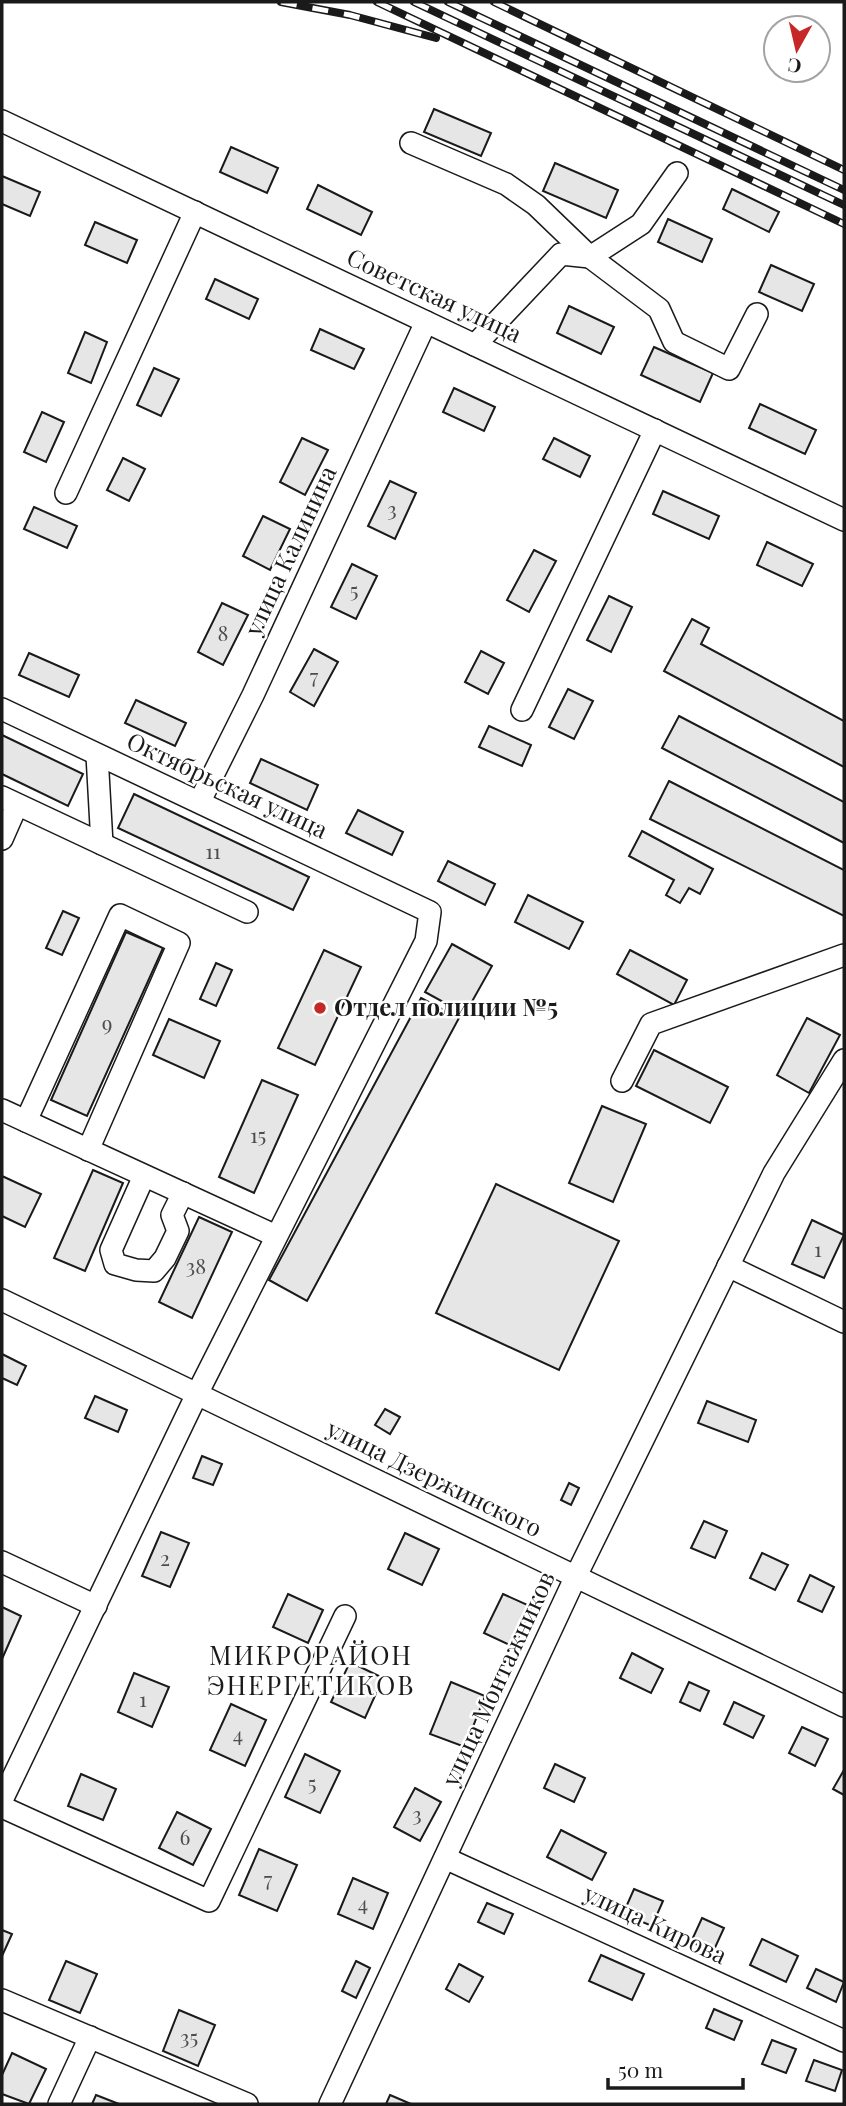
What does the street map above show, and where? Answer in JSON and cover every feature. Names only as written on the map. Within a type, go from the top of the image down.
[{"type":"street","name":"Советская улица","points":[[2,121],[844,520]]},
{"type":"street","points":[[411,143],[506,184],[536,205],[590,257],[659,309],[674,342],[729,369],[757,314]]},
{"type":"street","points":[[475,345],[561,254],[590,257],[641,224],[677,173]]},
{"type":"street","points":[[66,493],[195,212]]},
{"type":"street","name":"улица Калинина","points":[[200,801],[253,695],[426,322]]},
{"type":"street","points":[[522,710],[655,430]]},
{"type":"street","name":"Октябрьская улица","points":[[2,709],[429,912],[426,941],[276,1236]]},
{"type":"street","points":[[97,755],[102,844]]},
{"type":"street","points":[[2,839],[9,801],[247,912]]},
{"type":"street","points":[[26,1121],[120,915],[179,943],[88,1150]]},
{"type":"street","points":[[622,1081],[650,1024],[844,955]]},
{"type":"street","name":"улица Монтажников","points":[[330,2104],[576,1576],[728,1266],[774,1173],[844,1060]]},
{"type":"street","points":[[2,1110],[276,1236],[2,1800]]},
{"type":"street","points":[[144,1175],[111,1250],[115,1264],[136,1270],[154,1270],[165,1258],[178,1231],[173,1215],[183,1193]]},
{"type":"street","points":[[728,1266],[844,1322]]},
{"type":"street","name":"улица Дзержинского","points":[[2,1300],[844,1706]]},
{"type":"street","points":[[2,1562],[96,1606]]},
{"type":"street","points":[[2,1807],[209,1901],[345,1616]]},
{"type":"street","name":"улица Кирова","points":[[445,1858],[844,2041]]},
{"type":"street","points":[[2,2000],[247,2104]]},
{"type":"street","points":[[59,2104],[90,2037]]},
{"type":"building","points":[[434,109],[491,133],[481,156],[424,132]]},
{"type":"building","points":[[231,147],[278,168],[267,193],[220,172]]},
{"type":"building","points":[[555,163],[618,190],[606,218],[543,191]]},
{"type":"building","points":[[2,176],[40,192],[30,216],[2,204]]},
{"type":"building","points":[[318,185],[372,212],[361,235],[307,209]]},
{"type":"building","points":[[732,189],[779,212],[769,232],[723,209]]},
{"type":"building","points":[[668,219],[712,239],[702,262],[658,242]]},
{"type":"building","points":[[95,222],[137,240],[127,263],[85,245]]},
{"type":"building","points":[[771,265],[814,284],[802,311],[759,292]]},
{"type":"building","points":[[215,279],[258,299],[249,319],[206,299]]},
{"type":"building","points":[[569,306],[614,327],[601,354],[557,333]]},
{"type":"building","points":[[320,329],[364,349],[354,369],[311,350]]},
{"type":"building","points":[[85,332],[107,342],[91,383],[68,373]]},
{"type":"building","points":[[654,347],[713,373],[700,402],[641,375]]},
{"type":"building","points":[[154,368],[179,379],[161,416],[137,405]]},
{"type":"building","points":[[454,388],[495,407],[484,431],[443,412]]},
{"type":"building","points":[[760,404],[816,430],[805,454],[749,428]]},
{"type":"building","points":[[42,412],[64,422],[46,462],[24,452]]},
{"type":"building","points":[[302,438],[328,450],[305,495],[280,482]]},
{"type":"building","points":[[554,438],[590,456],[580,477],[543,459]]},
{"type":"building","points":[[123,458],[145,469],[129,501],[107,490]]},
{"type":"building","points":[[390,481],[416,493],[395,539],[368,526]]},
{"type":"building","points":[[663,491],[719,516],[709,539],[653,514]]},
{"type":"building","points":[[34,507],[77,526],[67,548],[24,529]]},
{"type":"building","points":[[263,516],[290,529],[270,570],[243,556]]},
{"type":"building","points":[[767,542],[813,564],[802,586],[757,565]]},
{"type":"building","points":[[534,550],[556,561],[529,612],[507,600]]},
{"type":"building","points":[[352,564],[377,576],[356,619],[331,607]]},
{"type":"building","points":[[609,596],[632,607],[611,652],[587,640]]},
{"type":"building","points":[[222,603],[248,615],[223,665],[198,652]]},
{"type":"building","points":[[692,619],[709,628],[701,644],[844,721],[844,767],[664,671]]},
{"type":"building","points":[[314,649],[338,662],[314,706],[290,692]]},
{"type":"building","points":[[481,651],[504,663],[488,694],[465,682]]},
{"type":"building","points":[[29,653],[79,675],[69,697],[19,675]]},
{"type":"building","points":[[568,689],[593,701],[574,739],[549,727]]},
{"type":"building","points":[[136,700],[186,723],[175,746],[125,723]]},
{"type":"building","points":[[679,716],[844,802],[844,843],[662,748]]},
{"type":"building","points":[[489,726],[531,745],[522,766],[479,747]]},
{"type":"building","points":[[2,735],[83,774],[68,806],[2,774]]},
{"type":"building","points":[[261,759],[318,785],[307,810],[250,783]]},
{"type":"building","points":[[669,781],[844,870],[844,916],[650,819]]},
{"type":"building","points":[[134,794],[309,877],[293,910],[118,828]]},
{"type":"building","points":[[358,810],[403,832],[392,855],[346,833]]},
{"type":"building","points":[[642,831],[713,869],[700,894],[689,888],[680,903],[666,895],[674,880],[629,856]]},
{"type":"building","points":[[448,861],[495,884],[485,905],[438,881]]},
{"type":"building","points":[[528,895],[583,922],[569,949],[515,922]]},
{"type":"building","points":[[63,911],[79,918],[62,955],[46,948]]},
{"type":"building","points":[[126,932],[163,948],[87,1116],[51,1100]]},
{"type":"building","points":[[452,944],[492,966],[465,1014],[425,992]]},
{"type":"building","name":"Отдел полиции №5","points":[[324,950],[361,967],[315,1065],[278,1048]]},
{"type":"building","points":[[630,950],[687,980],[674,1005],[617,974]]},
{"type":"building","points":[[216,963],[232,970],[216,1006],[200,999]]},
{"type":"building","points":[[421,998],[459,1018],[307,1301],[269,1280]]},
{"type":"building","points":[[807,1018],[840,1035],[809,1093],[777,1075]]},
{"type":"building","points":[[169,1019],[220,1041],[204,1078],[153,1055]]},
{"type":"building","points":[[654,1050],[728,1087],[710,1123],[636,1086]]},
{"type":"building","points":[[262,1080],[298,1095],[254,1193],[219,1177]]},
{"type":"building","points":[[602,1106],[646,1124],[613,1202],[569,1183]]},
{"type":"building","points":[[93,1170],[123,1183],[85,1271],[54,1258]]},
{"type":"building","points":[[2,1176],[41,1194],[25,1227],[2,1216]]},
{"type":"building","points":[[496,1184],[619,1241],[559,1370],[436,1313]]},
{"type":"building","points":[[199,1217],[232,1232],[192,1318],[159,1302]]},
{"type":"building","points":[[812,1220],[844,1235],[824,1278],[792,1264]]},
{"type":"building","points":[[2,1354],[26,1366],[17,1385],[2,1378]]},
{"type":"building","points":[[95,1396],[127,1410],[118,1432],[85,1418]]},
{"type":"building","points":[[707,1401],[756,1420],[748,1442],[698,1423]]},
{"type":"building","points":[[385,1409],[400,1417],[390,1434],[375,1425]]},
{"type":"building","points":[[202,1456],[222,1464],[213,1485],[193,1478]]},
{"type":"building","points":[[569,1483],[579,1488],[571,1505],[561,1500]]},
{"type":"building","points":[[704,1521],[727,1531],[715,1558],[691,1548]]},
{"type":"building","points":[[161,1532],[189,1543],[170,1587],[142,1576]]},
{"type":"building","points":[[405,1533],[439,1549],[422,1585],[388,1569]]},
{"type":"building","points":[[762,1553],[788,1565],[775,1590],[750,1578]]},
{"type":"building","points":[[810,1575],[834,1587],[822,1612],[798,1601]]},
{"type":"building","points":[[288,1594],[323,1610],[308,1643],[273,1627]]},
{"type":"building","points":[[503,1594],[532,1607],[514,1647],[484,1633]]},
{"type":"building","points":[[2,1607],[21,1616],[2,1659]]},
{"type":"building","points":[[632,1653],[663,1669],[651,1693],[620,1678]]},
{"type":"building","points":[[350,1662],[383,1678],[365,1718],[331,1702]]},
{"type":"building","points":[[134,1673],[169,1687],[152,1727],[118,1712]]},
{"type":"building","points":[[451,1682],[485,1696],[465,1747],[430,1734]]},
{"type":"building","points":[[689,1682],[709,1691],[700,1711],[680,1702]]},
{"type":"building","points":[[734,1702],[764,1716],[753,1738],[724,1724]]},
{"type":"building","points":[[231,1704],[266,1720],[245,1766],[210,1750]]},
{"type":"building","points":[[802,1727],[828,1739],[815,1766],[789,1753]]},
{"type":"building","points":[[305,1754],[340,1771],[320,1813],[285,1797]]},
{"type":"building","points":[[555,1764],[585,1778],[574,1802],[544,1788]]},
{"type":"building","points":[[844,1770],[844,1795],[833,1789]]},
{"type":"building","points":[[81,1774],[116,1789],[103,1820],[68,1806]]},
{"type":"building","points":[[415,1788],[441,1802],[420,1841],[394,1827]]},
{"type":"building","points":[[177,1812],[211,1829],[193,1865],[159,1848]]},
{"type":"building","points":[[561,1830],[606,1853],[592,1880],[547,1857]]},
{"type":"building","points":[[259,1849],[297,1865],[277,1911],[239,1895]]},
{"type":"building","points":[[353,1878],[388,1893],[373,1929],[338,1914]]},
{"type":"building","points":[[634,1889],[663,1901],[652,1926],[623,1914]]},
{"type":"building","points":[[487,1903],[513,1914],[504,1934],[478,1922]]},
{"type":"building","points":[[702,1918],[724,1928],[713,1952],[691,1942]]},
{"type":"building","points":[[2,1930],[12,1934],[2,1956]]},
{"type":"building","points":[[762,1939],[798,1956],[786,1982],[750,1965]]},
{"type":"building","points":[[601,1955],[644,1974],[632,2000],[589,1981]]},
{"type":"building","points":[[66,1961],[97,1974],[80,2013],[49,2000]]},
{"type":"building","points":[[356,1961],[370,1968],[356,1998],[342,1991]]},
{"type":"building","points":[[459,1964],[483,1977],[469,2002],[446,1989]]},
{"type":"building","points":[[816,1969],[844,1982],[836,2002],[807,1988]]},
{"type":"building","points":[[714,2009],[742,2021],[734,2040],[706,2028]]},
{"type":"building","points":[[179,2010],[215,2025],[198,2066],[163,2051]]},
{"type":"building","points":[[772,2040],[796,2049],[786,2073],[762,2064]]},
{"type":"building","points":[[12,2053],[46,2069],[29,2104],[2,2094],[2,2075]]},
{"type":"building","points":[[814,2060],[842,2070],[835,2091],[806,2081]]},
{"type":"building","points":[[96,2095],[119,2104],[92,2104]]},
{"type":"building","points":[[390,2095],[411,2104],[386,2104]]},
{"type":"railway","points":[[281,2],[350,15],[436,38]]},
{"type":"railway","points":[[377,2],[844,224]]},
{"type":"railway","points":[[414,2],[844,205]]},
{"type":"railway","points":[[448,2],[844,190]]},
{"type":"railway","points":[[494,2],[844,170]]},
{"type":"place","name":"Отдел полиции №5","points":[[320,1008]]},
{"type":"district","name":"МИКРОРАЙОН ЭНЕРГЕТИКОВ","points":[[311,1671]]}]
